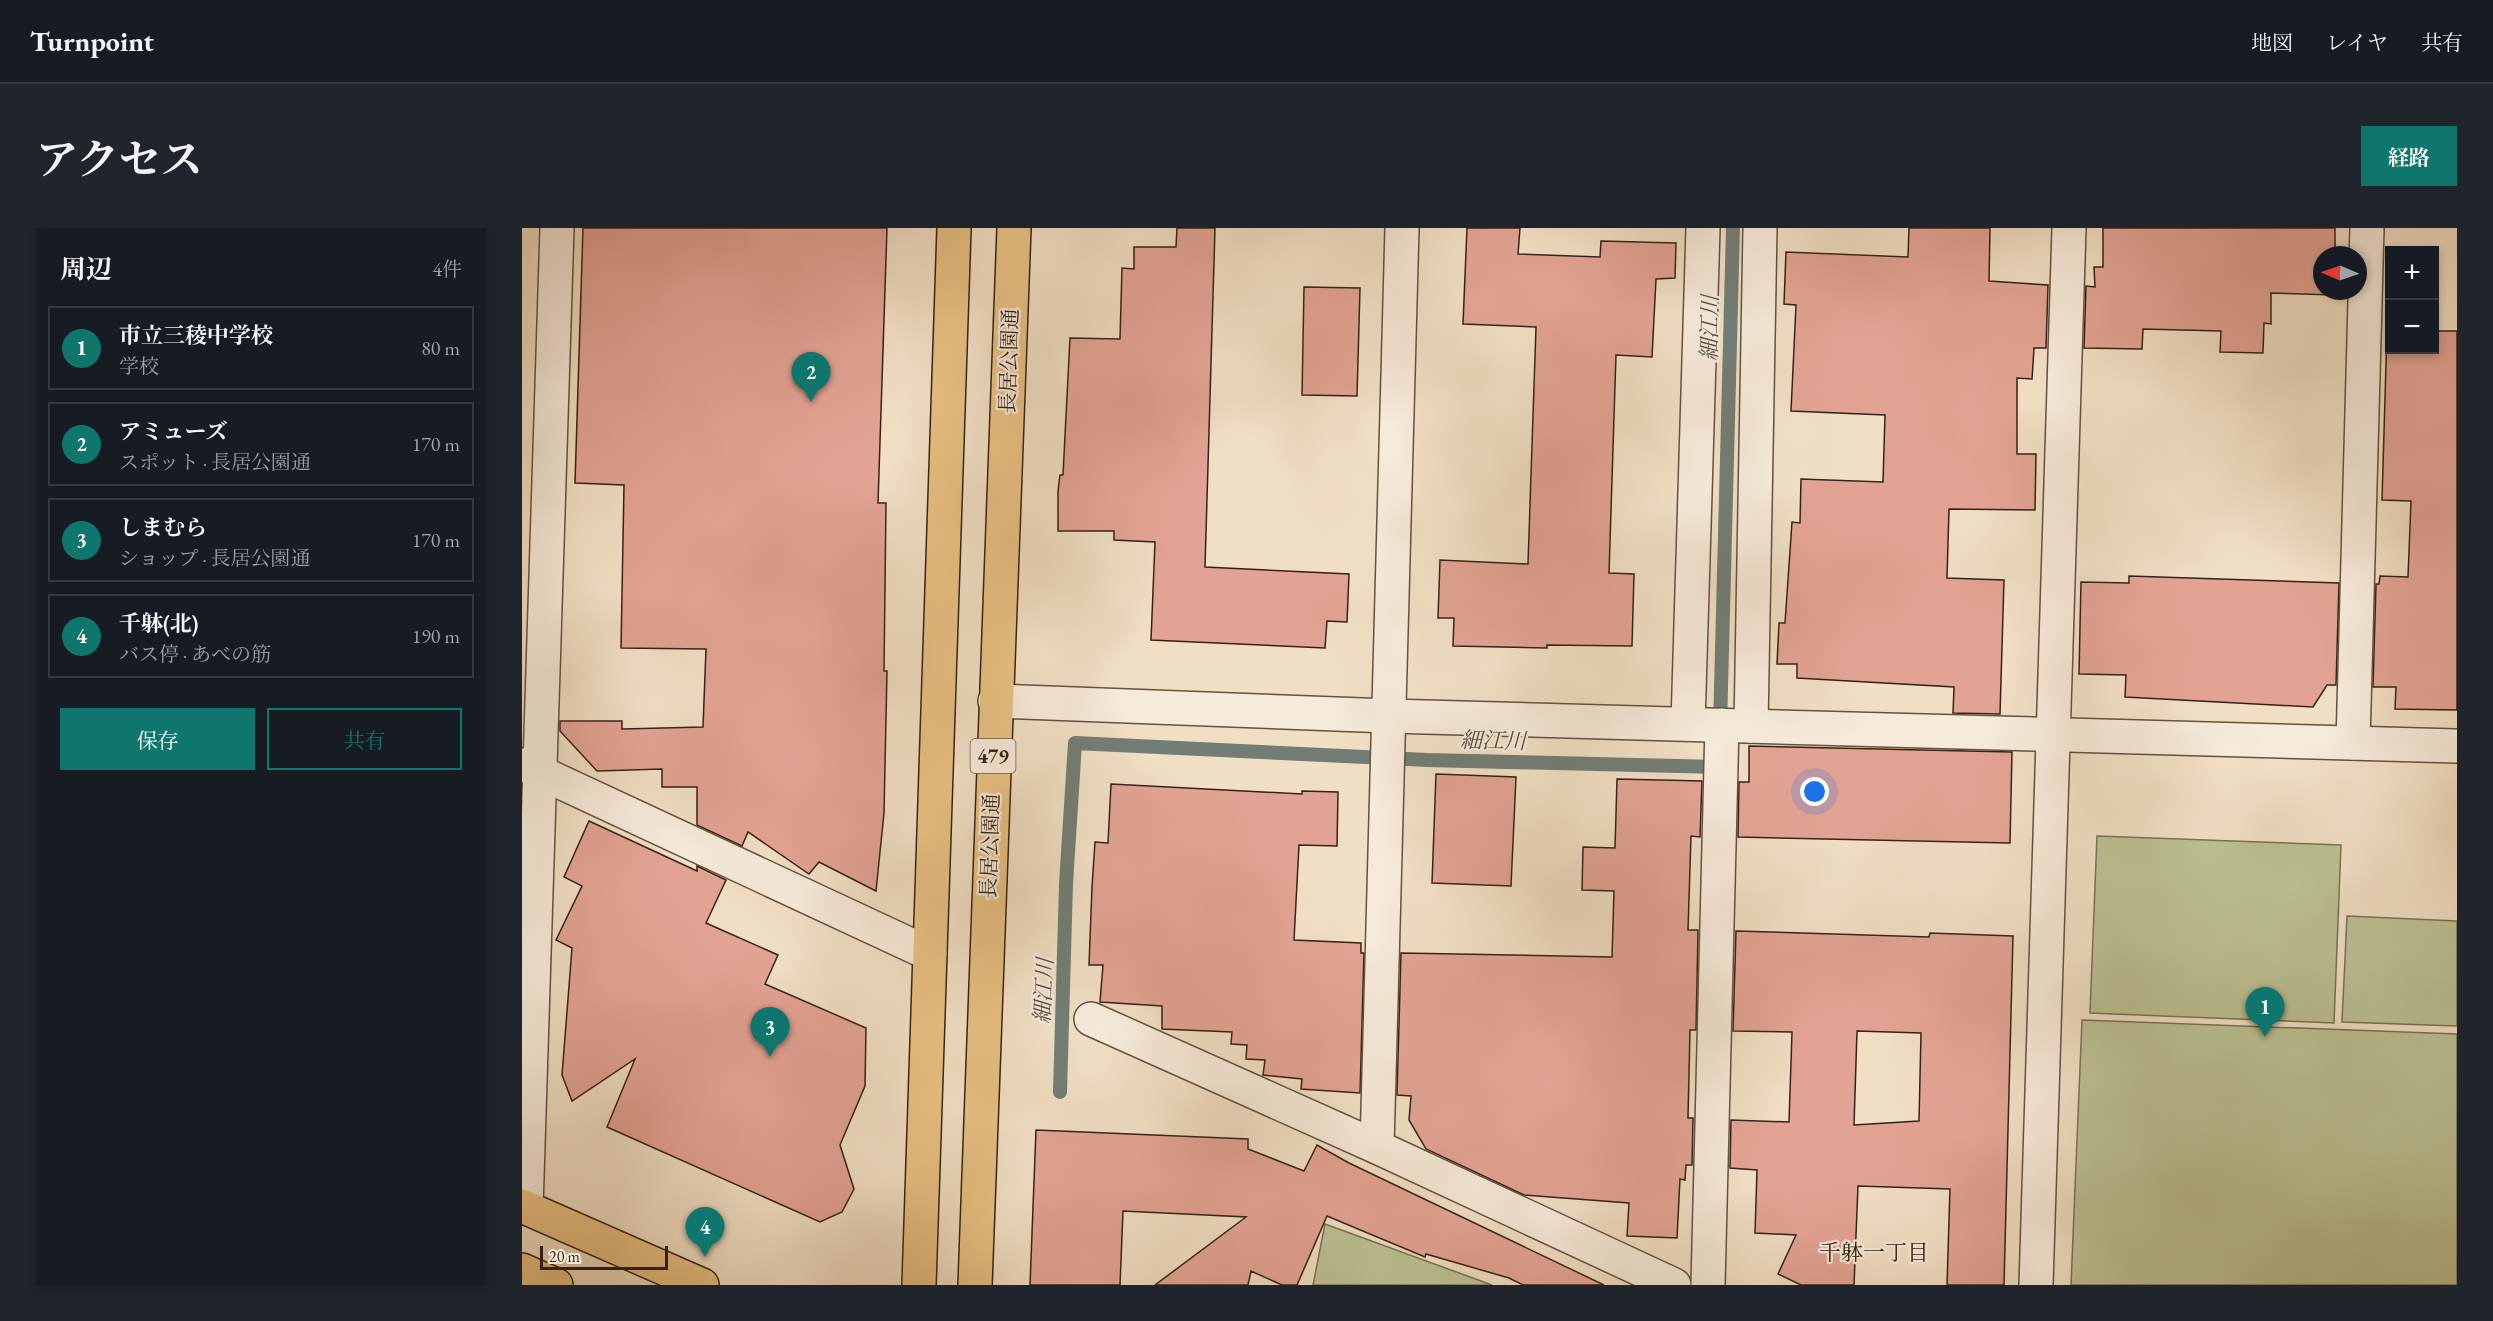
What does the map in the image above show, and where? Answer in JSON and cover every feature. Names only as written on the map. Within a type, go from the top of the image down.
[{"type":"main road","points":[[919,1285],[954,228]]},
{"type":"main road","name":"長居公園通","points":[[975,1285],[1014,228]]},
{"type":"main road","points":[[524,1207],[702,1285]]},
{"type":"street","points":[[524,1207],[532,768],[557,228]]},
{"type":"street","points":[[1377,1147],[1402,228]]},
{"type":"street","points":[[1688,724],[1703,228]]},
{"type":"street","points":[[1708,1285],[1760,228]]},
{"type":"street","points":[[2036,1285],[2068,228]]},
{"type":"street","points":[[2353,743],[2367,228]]},
{"type":"street","points":[[995,701],[1389,716],[2457,746]]},
{"type":"street","points":[[532,768],[930,954]]},
{"type":"street","points":[[1091,1020],[1377,1147],[1674,1285]]},
{"type":"green space","points":[[2097,836],[2341,845],[2334,1023],[2090,1013]]},
{"type":"green space","points":[[2347,916],[2457,921],[2457,1026],[2342,1022]]},
{"type":"green space","points":[[2082,1020],[2457,1034],[2457,1285],[2071,1285]]},
{"type":"green space","points":[[1325,1224],[1492,1285],[1313,1285]]},
{"type":"building","points":[[583,228],[887,228],[878,503],[886,503],[884,671],[887,671],[884,813],[876,891],[819,862],[809,874],[748,832],[742,846],[697,825],[697,787],[662,787],[662,769],[597,771],[560,731],[560,721],[622,721],[622,729],[703,727],[706,649],[621,648],[624,485],[575,483]]},
{"type":"building","points":[[1177,228],[1215,228],[1205,567],[1349,574],[1347,622],[1327,621],[1325,648],[1151,640],[1155,542],[1114,540],[1114,531],[1058,531],[1058,491],[1060,475],[1063,475],[1070,338],[1120,339],[1122,268],[1134,269],[1134,247],[1176,247]]},
{"type":"building","points":[[1467,228],[1520,228],[1518,254],[1600,257],[1601,241],[1676,243],[1675,278],[1656,279],[1652,357],[1616,355],[1609,573],[1634,574],[1632,646],[1547,645],[1547,648],[1453,646],[1454,618],[1438,618],[1440,560],[1528,564],[1536,327],[1463,324]]},
{"type":"building","points":[[1909,228],[1990,228],[1989,281],[2048,285],[2046,348],[2034,348],[2032,379],[2017,378],[2017,454],[2036,454],[2035,510],[1949,509],[1947,578],[2004,580],[2000,714],[1953,713],[1954,687],[1797,678],[1797,664],[1777,664],[1779,623],[1785,623],[1792,522],[1800,523],[1801,479],[1883,482],[1885,415],[1791,411],[1796,305],[1784,304],[1786,252],[1908,257]]},
{"type":"building","points":[[2103,228],[2335,228],[2335,246],[2313,246],[2313,294],[2271,293],[2271,324],[2264,323],[2263,353],[2220,352],[2221,331],[2143,329],[2142,349],[2084,348],[2086,286],[2095,287],[2094,267],[2103,267]]},
{"type":"building","points":[[1304,287],[1360,288],[1357,396],[1302,395]]},
{"type":"building","points":[[2439,331],[2457,331],[2457,710],[2395,709],[2396,687],[2373,687],[2376,584],[2379,584],[2380,576],[2408,577],[2411,501],[2382,500],[2386,354],[2439,354]]},
{"type":"building","points":[[2129,576],[2339,583],[2336,685],[2327,685],[2313,707],[2125,697],[2126,675],[2079,674],[2081,582],[2129,583]]},
{"type":"building","points":[[1749,746],[2012,752],[2010,843],[1738,837],[1739,782],[1749,782]]},
{"type":"building","points":[[1436,774],[1516,777],[1511,886],[1432,883]]},
{"type":"building","points":[[1617,779],[1702,781],[1700,837],[1691,836],[1688,930],[1698,930],[1696,1030],[1690,1030],[1688,1118],[1693,1118],[1692,1165],[1686,1165],[1685,1180],[1680,1179],[1677,1238],[1627,1236],[1629,1203],[1524,1195],[1426,1149],[1409,1120],[1411,1096],[1397,1095],[1401,953],[1612,957],[1614,891],[1582,890],[1583,847],[1615,848]]},
{"type":"building","points":[[1111,784],[1302,794],[1302,791],[1338,792],[1337,846],[1299,845],[1294,940],[1361,943],[1361,953],[1364,953],[1360,1093],[1301,1089],[1302,1079],[1263,1075],[1265,1060],[1246,1059],[1247,1045],[1231,1044],[1232,1032],[1162,1029],[1162,1006],[1100,1002],[1103,965],[1089,965],[1092,887],[1095,842],[1108,843]]},
{"type":"building","points":[[589,821],[697,871],[697,866],[726,880],[706,923],[778,955],[765,984],[866,1028],[865,1086],[840,1145],[854,1189],[842,1212],[820,1222],[607,1127],[635,1059],[572,1101],[562,1075],[572,948],[556,940],[582,886],[564,877]]},
{"type":"building","points":[[1736,931],[1929,937],[1930,933],[2013,936],[2004,1285],[1947,1285],[1950,1189],[1858,1186],[1854,1285],[1801,1285],[1778,1274],[1796,1235],[1755,1233],[1757,1170],[1730,1168],[1731,1120],[1789,1122],[1792,1032],[1733,1031]],"holes":[[[1857,1031],[1921,1033],[1919,1121],[1854,1125]]]},
{"type":"building","points":[[1036,1130],[1248,1139],[1248,1149],[1304,1171],[1317,1145],[1349,1163],[1604,1285],[1523,1285],[1509,1278],[1426,1254],[1425,1257],[1327,1216],[1297,1285],[1282,1285],[1251,1271],[1248,1285],[1155,1285],[1246,1217],[1123,1211],[1120,1285],[1030,1285]]},
{"type":"waterway","name":"細江川","points":[[1720,727],[1733,228]]},
{"type":"waterway","name":"細江川","points":[[1060,1092],[1066,884],[1075,743],[1427,760],[1719,767],[1720,764]]},
{"type":"place","name":"アミューズ","points":[[811,402]]},
{"type":"place","name":"市立三稜中学校","points":[[2265,1037]]},
{"type":"place","name":"しまむら","points":[[770,1057]]},
{"type":"place","name":"千躰(北)","points":[[705,1257]]},
{"type":"district","name":"千躰一丁目","points":[[1874,1252]]}]
